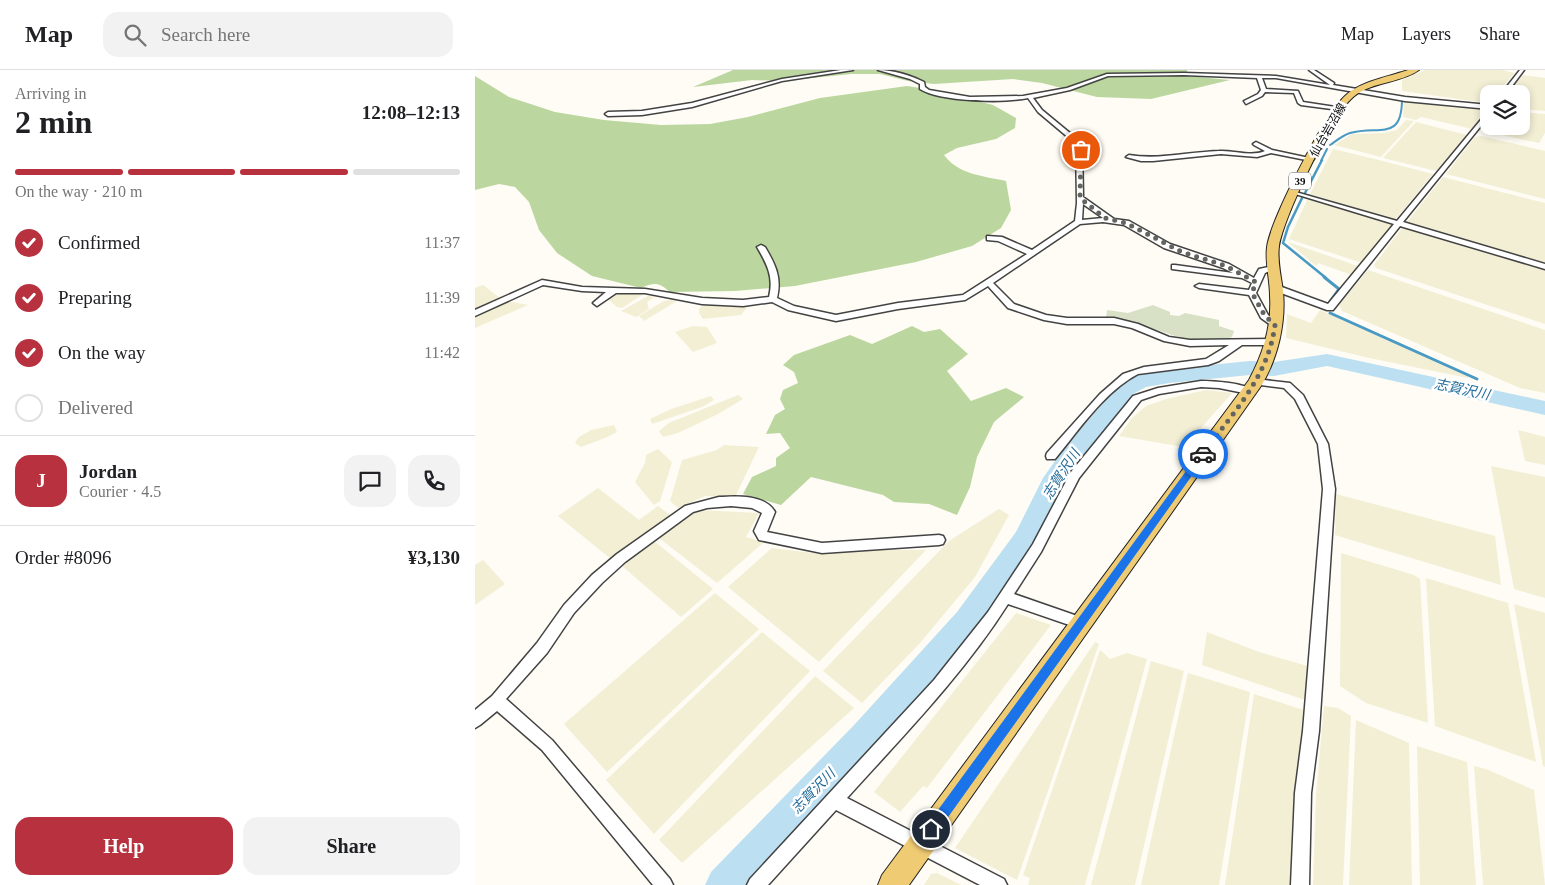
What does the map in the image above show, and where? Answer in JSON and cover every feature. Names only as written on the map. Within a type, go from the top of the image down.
[{"type":"main road","name":"仙台岩沼線","points":[[891,885],[1255,383],[1273,343],[1277,302],[1273,268],[1273,246],[1276,232],[1294,192],[1339,108],[1346,99],[1358,91],[1415,70]]},
{"type":"street","points":[[608,114],[642,113],[692,105],[782,80],[851,70]]},
{"type":"street","points":[[880,70],[911,78],[922,83],[922,88],[927,91],[981,99],[1030,97],[1068,89],[1107,75],[1184,74],[1290,78],[1432,102],[1480,106]]},
{"type":"street","points":[[1273,77],[1274,70]]},
{"type":"street","points":[[1311,70],[1338,87]]},
{"type":"street","points":[[1510,85],[1522,70]]},
{"type":"street","points":[[1259,77],[1264,90]]},
{"type":"street","points":[[1246,102],[1260,95],[1264,90]]},
{"type":"street","points":[[1264,90],[1297,92],[1301,103],[1339,108]]},
{"type":"street","points":[[1030,97],[1040,111],[1079,143],[1081,150],[1078,222]]},
{"type":"street","points":[[1276,288],[1330,308],[1480,123]]},
{"type":"street","points":[[1256,144],[1271,150],[1311,159]]},
{"type":"street","points":[[1129,156],[1155,158],[1213,152],[1261,155],[1271,150]]},
{"type":"street","points":[[1294,192],[1545,267]]},
{"type":"street","points":[[1080,198],[1112,221]]},
{"type":"street","points":[[475,312],[509,299],[539,282],[582,289],[645,291],[701,301],[743,302],[773,299],[791,308],[818,316],[836,318],[898,306],[965,297],[1078,222],[1112,221],[1126,223],[1182,252],[1226,266],[1256,282]]},
{"type":"street","points":[[990,238],[999,239],[1032,253]]},
{"type":"street","points":[[761,247],[775,269],[776,289],[773,299]]},
{"type":"street","points":[[1175,267],[1244,276]]},
{"type":"street","points":[[1273,268],[1262,271],[1252,293],[1265,316],[1275,325]]},
{"type":"street","points":[[988,282],[1011,306],[1040,316],[1067,321],[1114,321],[1135,326],[1170,340],[1190,343],[1273,343]]},
{"type":"street","points":[[1199,286],[1252,293]]},
{"type":"street","points":[[597,303],[615,289]]},
{"type":"street","points":[[1051,456],[1097,405],[1129,374],[1143,370],[1216,360],[1239,343]]},
{"type":"street","points":[[756,885],[939,685],[1005,598],[1037,548],[1075,475],[1137,398],[1158,390],[1201,384],[1255,383],[1287,385],[1299,397],[1323,444],[1329,489],[1311,730],[1303,793],[1300,885]]},
{"type":"street","points":[[475,720],[497,702],[502,693],[542,648],[569,609],[597,579],[621,558],[700,504],[716,502],[757,504],[765,507],[769,512],[760,531],[763,536],[822,548],[939,540]]},
{"type":"street","points":[[1005,598],[1081,623]]},
{"type":"street","points":[[497,702],[547,745],[664,885]]},
{"type":"street","points":[[834,800],[998,885]]},
{"type":"shaded area","points":[[1425,70],[1502,70],[1515,73],[1504,85],[1480,85],[1480,102],[1402,91],[1402,80]]},
{"type":"shaded area","points":[[1523,75],[1545,78],[1545,111],[1530,110],[1530,85],[1515,85]]},
{"type":"shaded area","points":[[1404,101],[1480,109],[1480,120],[1472,129],[1421,117],[1416,120],[1403,117]]},
{"type":"shaded area","points":[[1530,113],[1545,114],[1545,133],[1539,143],[1503,135],[1530,135]]},
{"type":"shaded area","points":[[1406,120],[1414,121],[1381,157],[1334,145],[1352,134],[1384,133],[1397,130]]},
{"type":"shaded area","points":[[1416,122],[1467,135],[1436,171],[1383,158]]},
{"type":"shaded area","points":[[1481,136],[1545,151],[1545,199],[1446,174],[1475,137]]},
{"type":"shaded area","points":[[1333,149],[1433,174],[1395,220],[1310,194]]},
{"type":"shaded area","points":[[1443,177],[1545,203],[1545,264],[1406,223]]},
{"type":"shaded area","points":[[1308,198],[1393,223],[1395,226],[1362,263],[1289,239]]},
{"type":"shaded area","points":[[1402,228],[1409,228],[1545,269],[1545,324],[1376,268],[1374,265]]},
{"type":"shaded area","points":[[1288,242],[1358,266],[1352,275],[1318,263],[1316,266]]},
{"type":"shaded area","points":[[1368,270],[1545,330],[1545,393],[1520,388],[1342,311],[1339,305]]},
{"type":"shaded area","points":[[483,285],[500,298],[475,308],[475,288]]},
{"type":"shaded area","points":[[618,291],[640,292],[642,295],[622,308],[617,307],[608,299]]},
{"type":"shaded area","points":[[648,296],[655,297],[647,302],[649,309],[636,317],[621,311]]},
{"type":"shaded area","points":[[507,301],[528,305],[475,328],[475,314]]},
{"type":"shaded area","points":[[664,301],[677,301],[644,321],[639,316]]},
{"type":"shaded area","points":[[703,305],[749,305],[741,315],[703,319],[699,309]]},
{"type":"shaded area","points":[[1320,310],[1468,376],[1468,378],[1369,358],[1286,338],[1287,314],[1311,323]]},
{"type":"shaded area","points":[[693,326],[707,327],[717,343],[693,352],[675,332]]},
{"type":"shaded area","points":[[1206,390],[1232,393],[1184,447],[1119,436],[1132,418],[1146,406],[1166,399]]},
{"type":"shaded area","points":[[738,395],[743,399],[718,414],[678,433],[663,437],[659,431],[669,423]]},
{"type":"shaded area","points":[[711,396],[714,400],[702,407],[652,424],[650,419],[671,409]]},
{"type":"shaded area","points":[[614,425],[617,432],[605,438],[581,447],[575,443],[579,437],[591,430]]},
{"type":"shaded area","points":[[1518,430],[1545,437],[1545,465],[1525,461]]},
{"type":"shaded area","points":[[724,445],[759,447],[735,497],[705,496],[678,508],[670,501],[682,460],[717,450]]},
{"type":"shaded area","points":[[658,449],[672,462],[660,501],[654,505],[635,482],[645,463],[646,455]]},
{"type":"shaded area","points":[[1491,466],[1545,477],[1545,598],[1514,589]]},
{"type":"shaded area","points":[[598,488],[639,520],[658,506],[670,515],[611,559],[558,516]]},
{"type":"shaded area","points":[[1336,494],[1495,536],[1501,585],[1335,535]]},
{"type":"shaded area","points":[[999,509],[1009,515],[975,577],[920,643],[862,703],[823,671],[949,541]]},
{"type":"shaded area","points":[[698,510],[759,513],[746,537],[764,542],[717,583],[659,538]]},
{"type":"shaded area","points":[[654,541],[713,589],[681,617],[622,566]]},
{"type":"shaded area","points":[[772,548],[821,554],[879,550],[926,550],[819,662],[728,587]]},
{"type":"shaded area","points":[[1341,553],[1414,575],[1420,579],[1428,723],[1366,703],[1340,686]]},
{"type":"shaded area","points":[[483,560],[505,584],[475,605],[475,565]]},
{"type":"shaded area","points":[[1426,578],[1508,603],[1536,762],[1435,726]]},
{"type":"shaded area","points":[[715,593],[759,629],[607,772],[564,724]]},
{"type":"shaded area","points":[[1514,604],[1545,613],[1545,767],[1543,766]]},
{"type":"shaded area","points":[[1016,613],[1051,625],[927,788],[923,786],[900,812],[874,792]]},
{"type":"shaded area","points":[[762,632],[810,671],[654,834],[606,780]]},
{"type":"shaded area","points":[[1207,632],[1259,652],[1311,667],[1308,701],[1202,665]]},
{"type":"shaded area","points":[[1095,642],[1099,644],[1017,880],[955,848]]},
{"type":"shaded area","points":[[1100,650],[1110,659],[1127,653],[1147,659],[1085,885],[1028,885],[1030,878],[1023,875]]},
{"type":"shaded area","points":[[1151,661],[1184,671],[1135,885],[1091,885]]},
{"type":"shaded area","points":[[1188,673],[1250,692],[1219,885],[1141,885]]},
{"type":"shaded area","points":[[815,676],[854,708],[682,863],[659,840]]},
{"type":"shaded area","points":[[1254,694],[1307,711],[1291,885],[1225,885]]},
{"type":"shaded area","points":[[1324,706],[1338,708],[1351,716],[1343,885],[1313,885],[1316,795]]},
{"type":"shaded area","points":[[1356,720],[1409,743],[1412,885],[1349,885]]},
{"type":"shaded area","points":[[1417,746],[1467,762],[1476,885],[1420,885]]},
{"type":"shaded area","points":[[1474,766],[1486,769],[1534,790],[1545,885],[1483,885]]},
{"type":"shaded area","points":[[937,873],[961,885],[924,885],[931,874]]},
{"type":"green space","points":[[733,70],[1187,70],[1188,76],[1230,80],[1151,99],[1097,97],[1042,83],[1013,79],[934,84],[908,81],[880,74],[851,74],[783,81],[752,80],[693,87]]},
{"type":"green space","points":[[475,76],[509,97],[555,112],[604,120],[661,125],[710,124],[748,117],[820,98],[907,86],[993,105],[1016,118],[1015,128],[996,139],[957,148],[944,155],[950,162],[964,171],[1006,181],[1011,210],[1001,228],[972,246],[916,262],[795,286],[735,291],[670,292],[663,286],[656,284],[641,288],[592,276],[557,253],[539,230],[529,202],[515,187],[499,184],[475,190]]},
{"type":"green space","points":[[1153,305],[1170,312],[1170,315],[1179,316],[1185,313],[1219,320],[1219,326],[1234,331],[1232,337],[1220,340],[1197,341],[1137,324],[1106,319],[1107,310],[1128,313]]},
{"type":"green space","points":[[912,326],[924,332],[940,329],[968,354],[947,371],[971,401],[1006,388],[1024,397],[994,422],[977,457],[970,487],[957,515],[929,504],[894,502],[883,495],[811,477],[781,505],[743,494],[752,477],[776,466],[776,458],[790,448],[780,433],[766,434],[775,415],[785,409],[780,399],[783,390],[798,383],[794,372],[783,365],[794,355],[850,335],[872,344]]},
{"type":"waterway","points":[[1330,145],[1350,133],[1393,127],[1398,121],[1401,112],[1402,99],[1399,99]]},
{"type":"waterway","points":[[1321,161],[1327,149]]},
{"type":"waterway","points":[[1305,193],[1322,160]]},
{"type":"waterway","points":[[1303,196],[1288,227],[1283,243],[1326,278]]},
{"type":"waterway","points":[[1324,277],[1339,289],[1329,303]]},
{"type":"waterway","points":[[1330,313],[1477,379]]},
{"type":"waterway","name":"志賀沢川","points":[[724,885],[866,735],[967,621],[1025,540],[1043,506],[1051,485],[1070,457],[1126,389],[1141,381],[1169,376],[1250,368],[1274,369],[1327,360],[1545,408]]},
{"type":"waterway","name":"志賀沢川","points":[[1481,388],[1481,393]]},
{"type":"way so far","points":[[1081,150],[1079,172],[1080,198],[1105,218],[1126,223],[1167,246],[1226,266],[1256,282],[1252,293],[1265,316],[1275,325],[1273,345],[1256,382],[1203,454]]},
{"type":"route","points":[[931,829],[1203,454]]}]
